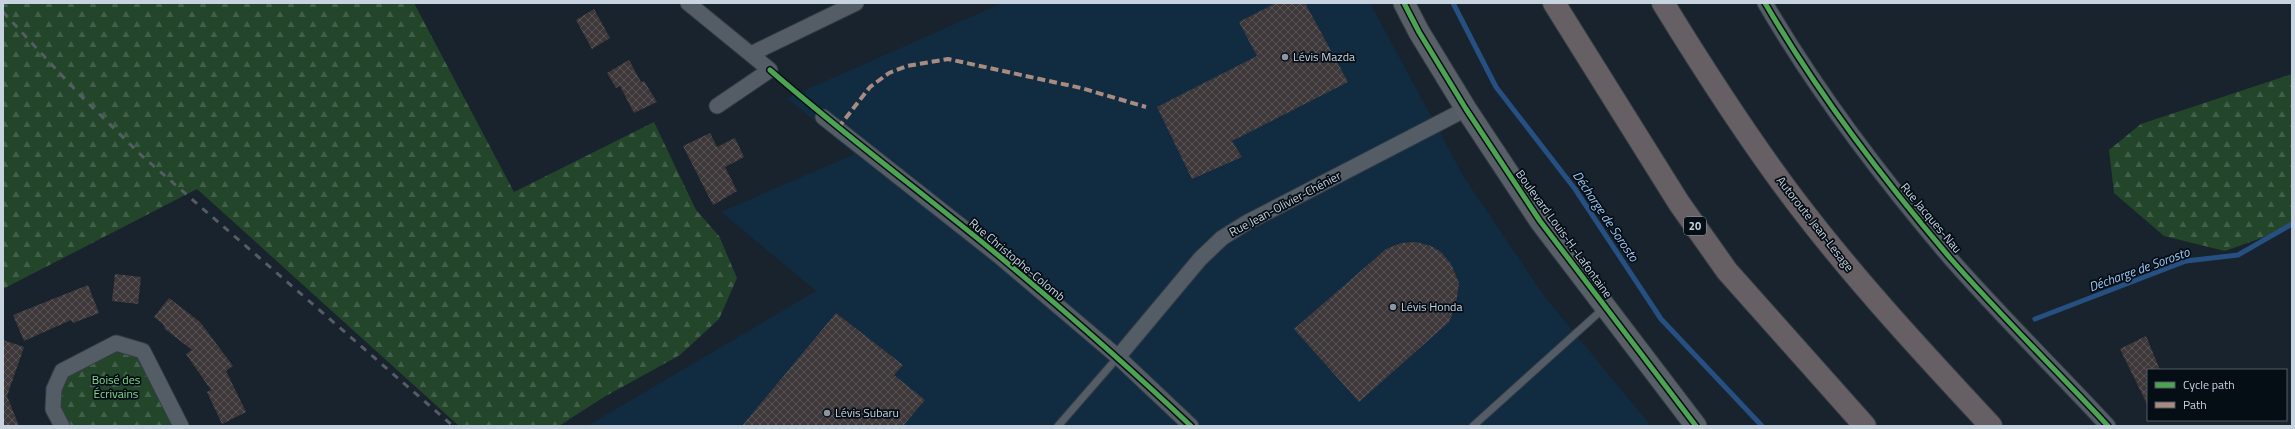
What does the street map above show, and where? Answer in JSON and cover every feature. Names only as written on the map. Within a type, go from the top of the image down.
[{"type":"highway","name":"20","points":[[1554,3],[1679,203],[1727,271],[1865,426]]},
{"type":"highway","name":"Autoroute Jean-Lesage","points":[[1663,3],[1742,127],[1800,207],[1915,344],[1991,426]]},
{"type":"street","points":[[688,3],[770,70],[717,106]]},
{"type":"street","points":[[751,54],[856,3]]},
{"type":"street","name":"Boulevard Louis-H.-Lafontaine","points":[[1404,3],[1419,32],[1466,109],[1540,221],[1696,426]]},
{"type":"street","name":"Rue Jacques-Nau","points":[[1765,3],[1830,107],[1876,168],[1951,258],[2108,426]]},
{"type":"street","name":"Rue Jean-Olivier-Chénier","points":[[1118,357],[1200,259],[1222,238],[1246,223],[1466,109]]},
{"type":"street","name":"Rue Christophe-Colomb","points":[[823,117],[999,256],[1118,357],[1191,426]]},
{"type":"street","points":[[62,426],[53,409],[54,389],[62,371],[116,343],[143,352],[180,426]]},
{"type":"lane","points":[[1473,426],[1605,307]]},
{"type":"lane","points":[[1058,426],[1118,357]]},
{"type":"shaded area","points":[[1002,3],[1370,3],[1464,177],[1545,297],[1651,426],[587,426],[816,291],[721,212],[854,154],[787,98]]},
{"type":"green space","points":[[3,3],[414,3],[514,192],[654,122],[696,210],[719,236],[737,278],[719,319],[680,355],[604,397],[559,426],[459,426],[197,189],[3,289]]},
{"type":"green space","points":[[2292,74],[2292,227],[2225,251],[2164,236],[2114,193],[2109,150],[2141,124]]},
{"type":"green space","name":"Boisé des Écrivains","points":[[116,343],[143,351],[181,426],[62,426],[54,389],[62,371]]},
{"type":"building","points":[[1276,3],[1305,3],[1348,82],[1232,141],[1242,157],[1192,179],[1157,107],[1257,56],[1239,22]]},
{"type":"building","points":[[594,9],[610,38],[592,49],[576,20]]},
{"type":"building","points":[[629,60],[641,82],[644,81],[657,102],[634,113],[620,86],[616,88],[607,73]]},
{"type":"building","points":[[710,133],[717,147],[735,138],[744,157],[725,167],[737,191],[713,205],[683,146]]},
{"type":"building","points":[[1416,242],[1431,246],[1441,252],[1451,264],[1459,283],[1456,304],[1449,322],[1359,402],[1294,329],[1386,249],[1401,243]]},
{"type":"building","points":[[115,274],[141,277],[138,304],[112,301]]},
{"type":"building","points":[[88,285],[99,313],[73,323],[71,320],[24,341],[13,315]]},
{"type":"building","points":[[169,298],[200,322],[233,366],[226,371],[246,412],[222,424],[207,392],[211,390],[186,354],[192,350],[165,329],[163,324],[154,317]]},
{"type":"building","points":[[836,313],[903,365],[894,375],[925,400],[903,426],[742,426]]},
{"type":"building","points":[[2146,336],[2160,369],[2147,369],[2147,404],[2120,349]]},
{"type":"building","points":[[3,340],[24,347],[7,396],[19,426],[3,426]]},
{"type":"waterway","name":"Décharge de Sorosto","points":[[1453,3],[1496,87],[1575,189],[1661,319],[1762,426]]},
{"type":"waterway","name":"Décharge de Sorosto","points":[[2035,319],[2186,261],[2238,255],[2292,224]]},
{"type":"railway","points":[[3,12],[81,96],[141,155],[453,426]]},
{"type":"marked path","points":[[838,128],[870,87],[889,73],[907,66],[948,59],[1081,88],[1146,107]]},
{"type":"cycle path","points":[[1404,3],[1419,32],[1466,109],[1540,221],[1696,426]]},
{"type":"cycle path","points":[[1765,3],[1785,37],[1829,103],[1900,198],[1970,280],[2108,426]]},
{"type":"cycle path","points":[[770,70],[826,118],[1024,277],[1072,318],[1191,426]]},
{"type":"place","name":"Lévis Mazda","points":[[1285,57]]},
{"type":"place","name":"Lévis Honda","points":[[1393,307]]},
{"type":"place","name":"Lévis Subaru","points":[[827,413]]}]
